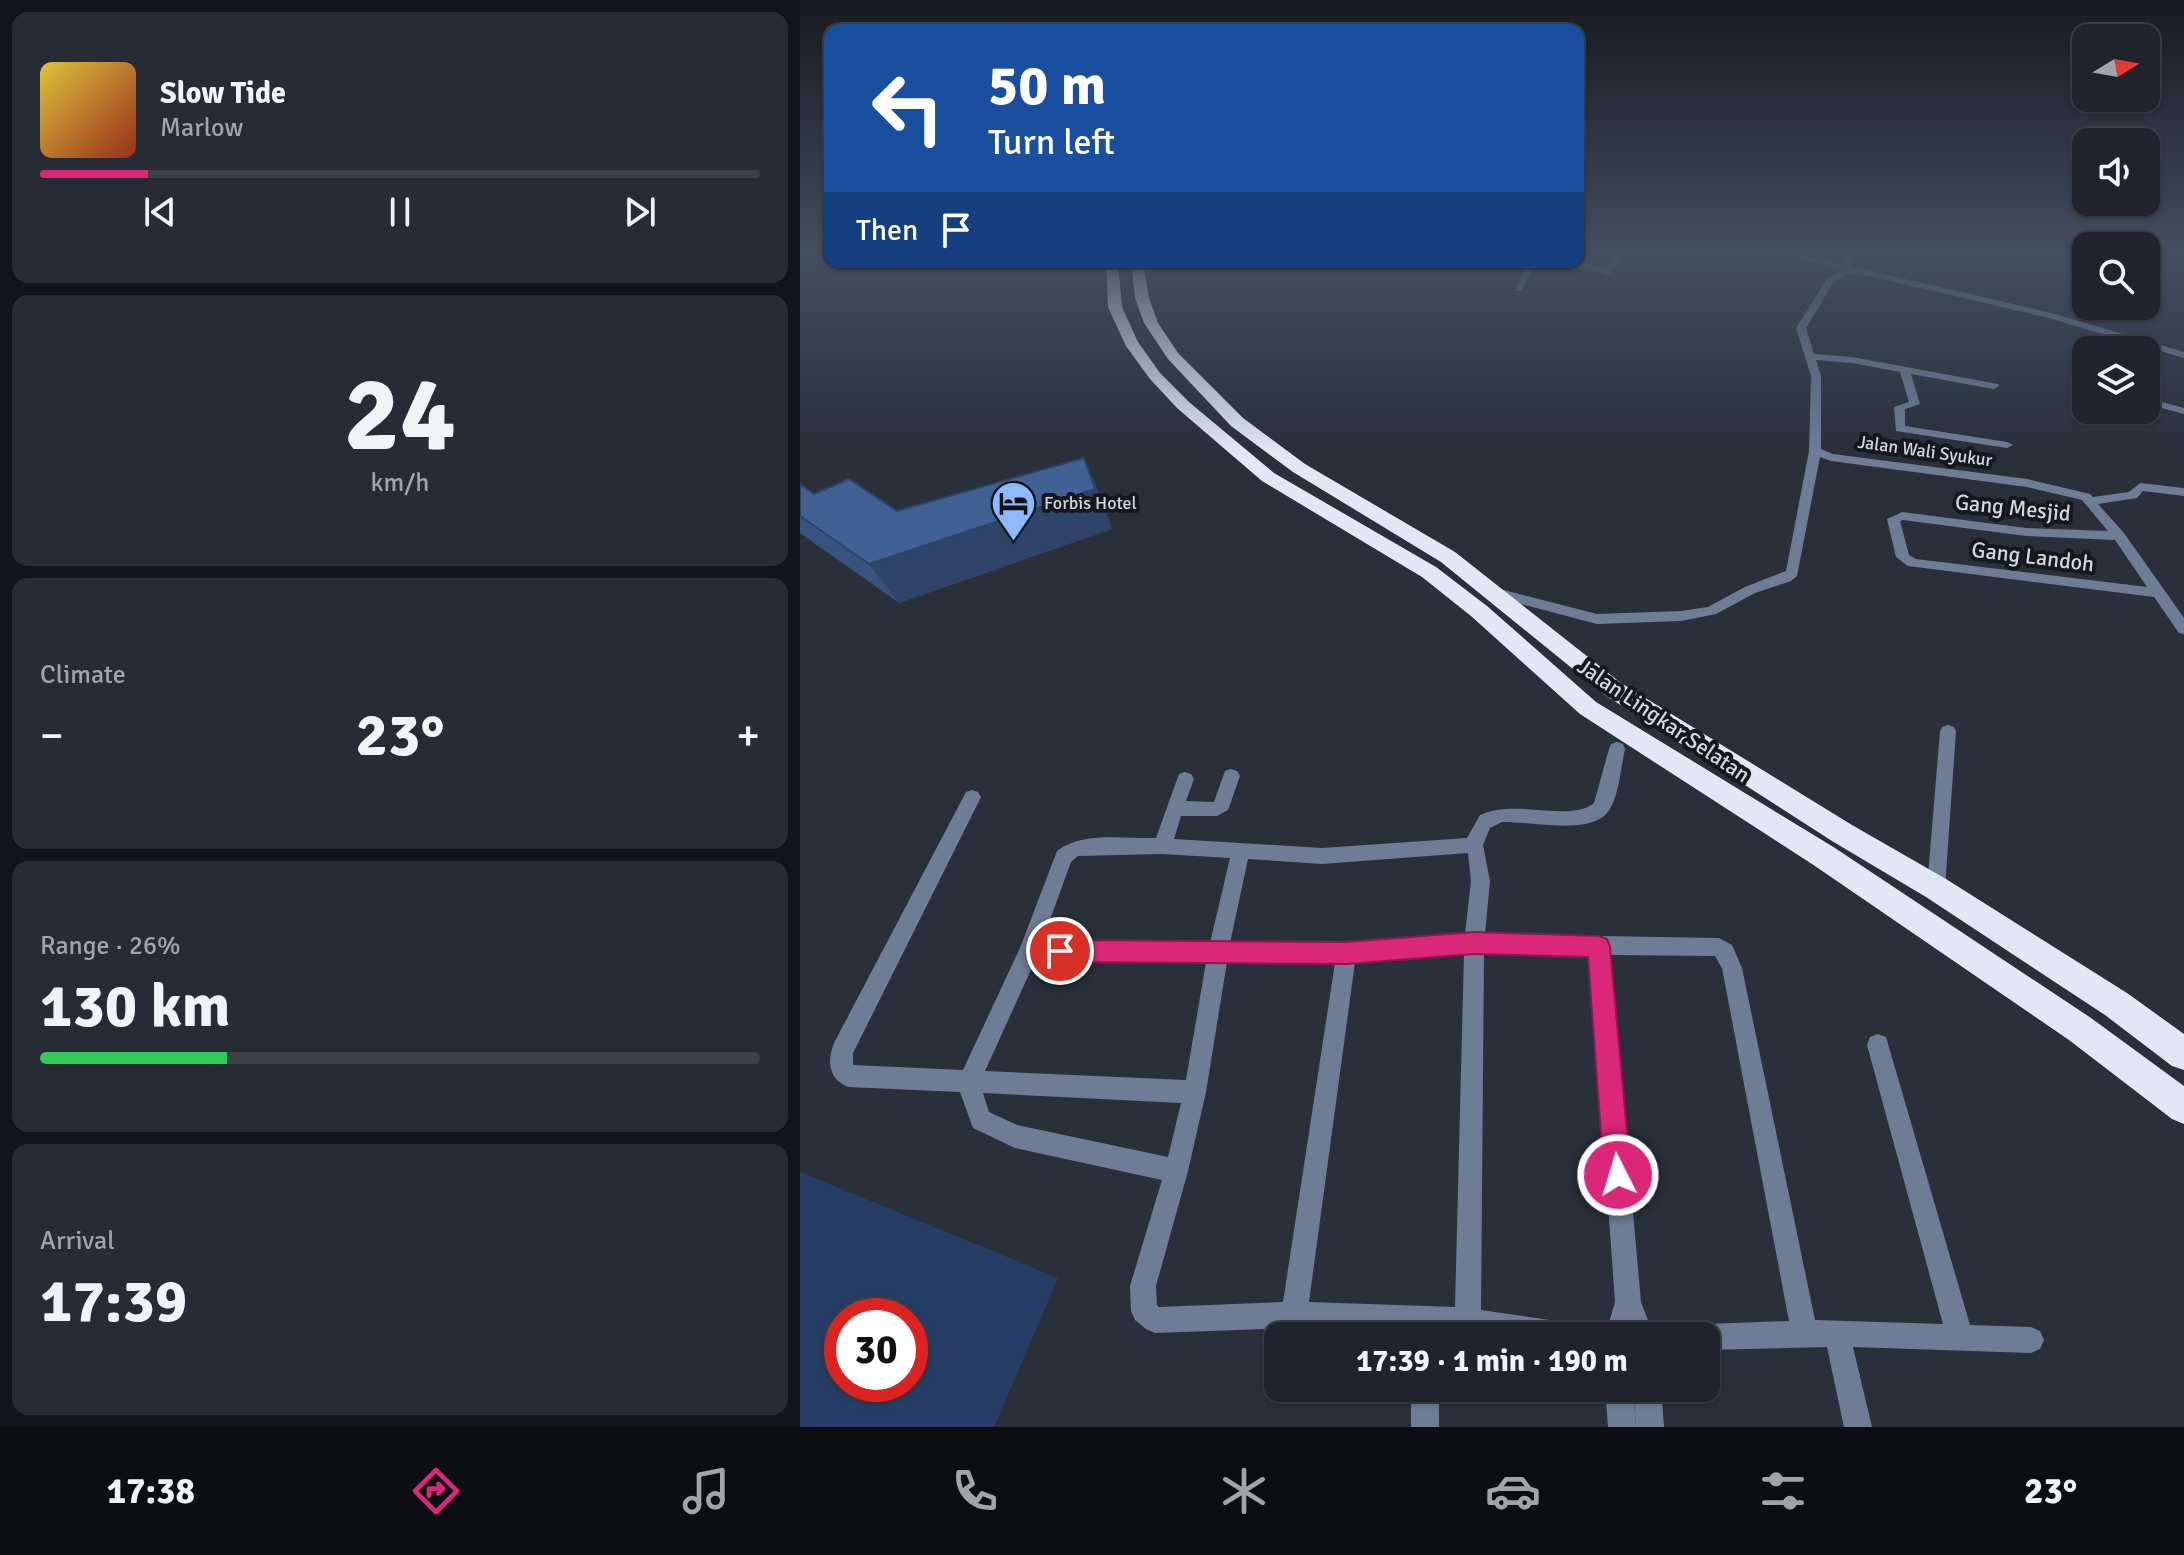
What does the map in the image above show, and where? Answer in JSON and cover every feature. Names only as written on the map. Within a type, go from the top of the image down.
[{"type":"highway","name":"Jalan Lingkar Selatan","points":[[1121,320],[1131,343],[1155,376],[1183,405],[1268,477],[1429,572],[1479,611],[1588,708],[1825,857],[2080,1029],[2184,1107]]},
{"type":"highway","name":"Jalan Lingkar Selatan","points":[[1150,320],[1173,356],[1237,422],[1299,468],[1448,557],[1613,689],[1842,833],[1936,888],[2116,1004],[2184,1054]]},
{"type":"highway","points":[[1825,857],[1842,833]]},
{"type":"street","points":[[1499,598],[1597,619],[1681,616],[1711,611],[1750,590],[1792,573],[1815,451],[1818,395],[1801,328],[1806,320]]},
{"type":"street","points":[[2066,320],[2184,355]]},
{"type":"street","points":[[1810,357],[1852,360],[1994,386]]},
{"type":"street","points":[[1905,371],[1915,404],[1899,407],[1900,429],[2007,445]]},
{"type":"street","points":[[2160,405],[2184,411]]},
{"type":"street","name":"Jalan Wali Syukur","points":[[1815,451],[1831,457],[2039,485],[2064,490],[2092,501]]},
{"type":"street","points":[[2184,492],[2144,487],[2133,495],[2092,501],[2184,629]]},
{"type":"street","name":"Gang Mesjid","points":[[1903,557],[1893,519],[1902,516],[2026,532],[2119,536]]},
{"type":"street","name":"Gang Landoh","points":[[1903,557],[1913,563],[2159,593]]},
{"type":"street","points":[[1936,888],[1948,731]]},
{"type":"street","points":[[1468,1321],[1474,943],[1480,880],[1474,845],[1482,824],[1490,818],[1516,814],[1582,818],[1597,814],[1602,807],[1617,749]]},
{"type":"street","points":[[1176,808],[1217,809],[1222,805],[1231,776]]},
{"type":"street","points":[[1162,846],[1185,779]]},
{"type":"street","points":[[972,797],[842,1051],[840,1066],[848,1076],[968,1084],[1195,1092]]},
{"type":"street","points":[[1176,1171],[1015,1136],[981,1120],[968,1084],[1029,951],[1064,857],[1072,850],[1162,846],[1322,856],[1474,845]]},
{"type":"street","points":[[1241,850],[1218,953],[1195,1092],[1143,1286],[1144,1311],[1155,1320],[1294,1315],[1365,1322]]},
{"type":"street","points":[[1029,951],[1346,953],[1474,943],[1599,947],[1713,945],[1725,952],[1732,968],[1804,1333]]},
{"type":"street","points":[[1599,947],[1628,1302],[1636,1322]]},
{"type":"street","points":[[1294,1315],[1346,953]]},
{"type":"street","points":[[1878,1045],[1960,1337]]},
{"type":"street","points":[[1622,1322],[1628,1302]]},
{"type":"street","points":[[1462,1322],[1475,1322]]},
{"type":"street","points":[[1837,1333],[1858,1427]]},
{"type":"street","points":[[1720,1336],[1837,1333],[2031,1340]]},
{"type":"street","points":[[1425,1402],[1425,1427]]},
{"type":"street","points":[[1620,1402],[1622,1427]]},
{"type":"street","points":[[1648,1402],[1650,1427]]},
{"type":"shaded area","points":[[800,1172],[1058,1278],[994,1427],[800,1427]]},
{"type":"building","points":[[1084,458],[1095,489],[869,564],[800,516],[800,484],[814,494],[849,479],[897,511]]},
{"type":"place","name":"Forbis Hotel","points":[[1013,542]]},
{"type":"route","points":[[1060,951],[1346,953],[1474,943],[1599,947],[1618,1175]]}]
